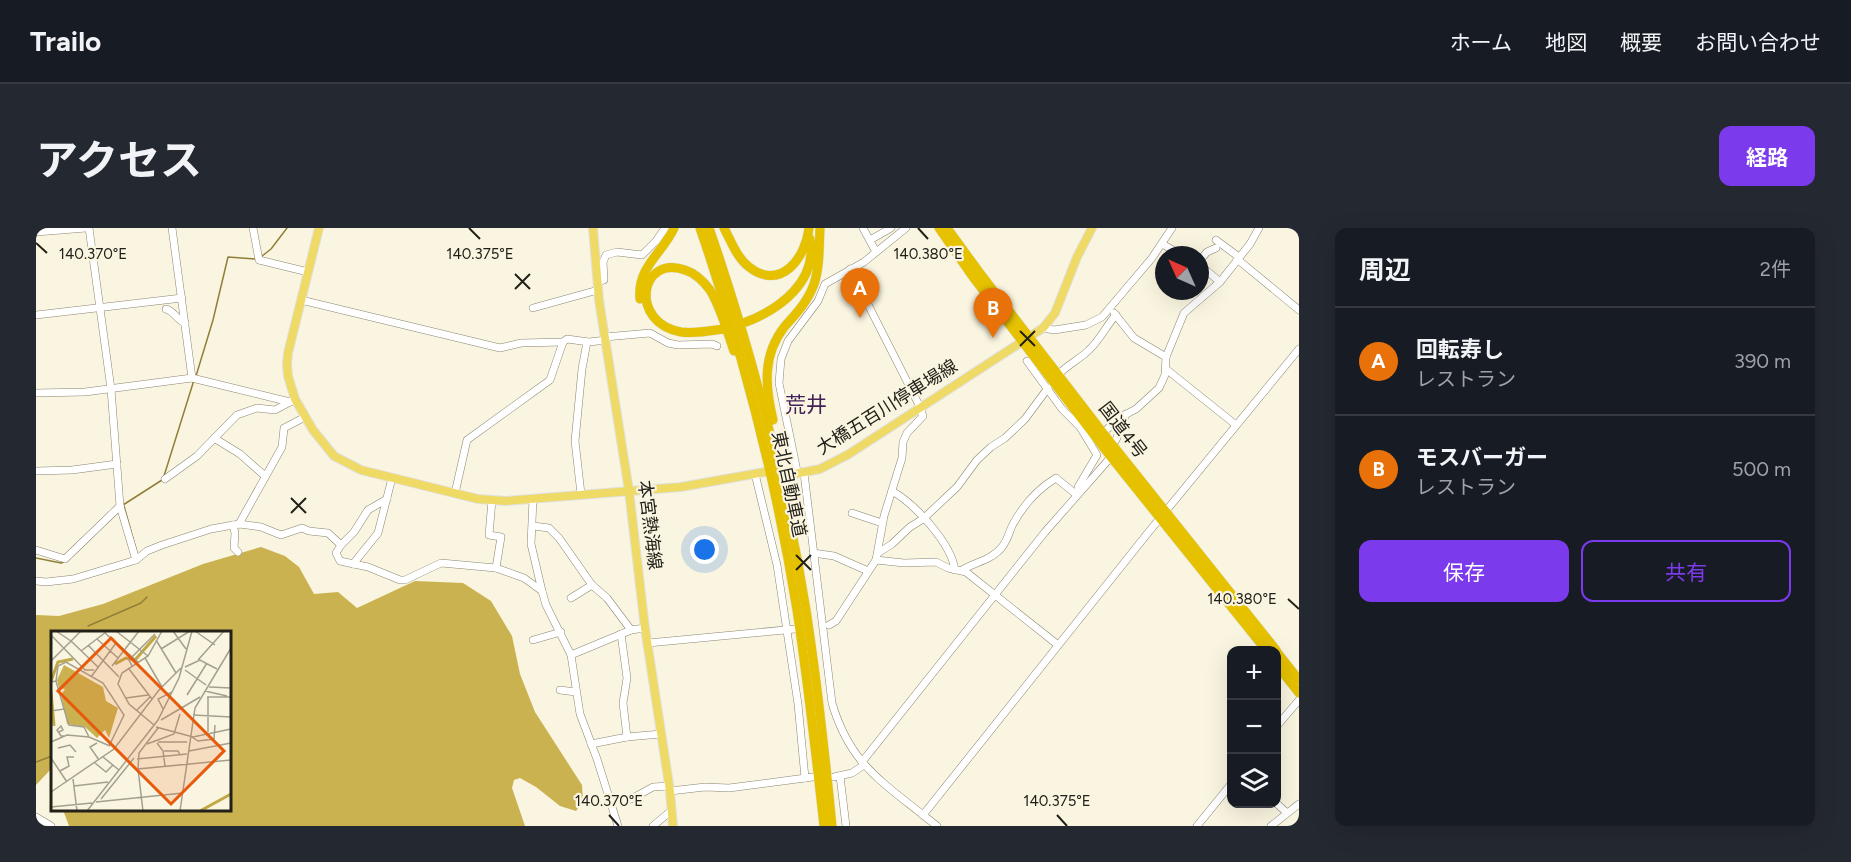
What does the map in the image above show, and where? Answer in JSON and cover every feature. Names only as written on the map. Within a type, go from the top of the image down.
[{"type":"highway","points":[[674,228],[643,274],[639,291],[642,308],[652,324],[669,334],[693,338],[724,331],[687,333],[673,330],[661,324],[650,313],[646,303],[645,291],[650,280],[664,269],[679,268],[694,275],[710,291],[725,325],[760,427]]},
{"type":"highway","name":"東北自動車道","points":[[700,228],[735,335],[760,427],[780,515],[797,611],[824,826]]},
{"type":"highway","name":"東北自動車道","points":[[709,228],[733,299],[756,380],[788,514],[807,621],[832,826]]},
{"type":"highway","points":[[724,228],[744,262],[754,270],[768,274],[783,272],[795,264],[803,253],[809,231]]},
{"type":"highway","points":[[788,514],[781,460],[767,388],[767,364],[777,337],[807,300],[814,283],[820,228]]},
{"type":"highway","name":"国道4号","points":[[939,228],[973,277],[1058,375],[1103,433],[1262,646]]},
{"type":"highway","name":"国道4号","points":[[947,228],[1111,457],[1163,515],[1272,646]]},
{"type":"highway","points":[[809,231],[811,247],[809,262],[798,286],[780,305],[747,325],[776,314],[791,303],[802,290],[817,262]]},
{"type":"highway","name":"国道4号","points":[[1281,657],[1299,680]]},
{"type":"highway","points":[[1281,670],[1299,693]]},
{"type":"main road","points":[[319,228],[288,353],[288,376],[292,400],[327,449],[341,461],[361,470],[492,500],[533,499],[681,487],[762,476]]},
{"type":"main road","name":"本宮熱海線","points":[[593,228],[598,286],[630,491],[645,628],[670,789],[673,826]]},
{"type":"main road","name":"大橋五百川停車場線","points":[[795,472],[820,469],[849,454],[1043,328],[1055,314],[1077,257],[1092,228]]},
{"type":"street","points":[[36,232],[88,228],[111,389],[120,506],[136,560]]},
{"type":"street","points":[[172,228],[192,378]]},
{"type":"street","points":[[253,228],[259,260],[308,272]]},
{"type":"street","points":[[533,308],[598,286],[604,280],[603,262],[606,255],[617,252],[642,255],[665,228]]},
{"type":"street","points":[[863,228],[876,252]]},
{"type":"street","points":[[870,240],[891,228]]},
{"type":"street","points":[[906,228],[864,262],[825,284],[818,301],[788,341],[780,366],[779,382],[795,472],[813,553],[832,703],[846,741],[863,764],[882,783],[937,826]]},
{"type":"street","points":[[1058,375],[1070,363],[1091,349],[1172,228]]},
{"type":"street","points":[[1103,433],[1119,418],[1136,409],[1159,388],[1164,380],[1166,357],[1184,313],[1220,282],[1259,228]]},
{"type":"street","points":[[1216,240],[1299,310]]},
{"type":"street","points":[[1162,244],[1166,246]]},
{"type":"street","points":[[1209,251],[1216,248]]},
{"type":"street","points":[[850,268],[920,407],[922,416],[907,433],[903,442],[902,458],[882,523],[877,557]]},
{"type":"street","points":[[1209,273],[1220,282]]},
{"type":"street","points":[[36,315],[182,298]]},
{"type":"street","points":[[301,300],[500,348],[521,343],[563,342],[567,339],[587,342],[650,333],[678,345],[712,344],[717,346]]},
{"type":"street","points":[[166,309],[185,323]]},
{"type":"street","points":[[1043,328],[1054,330],[1086,326],[1114,312]]},
{"type":"street","points":[[1114,312],[1134,338],[1166,357]]},
{"type":"street","points":[[455,493],[467,440],[550,380],[563,342]]},
{"type":"street","points":[[581,495],[575,441],[587,342]]},
{"type":"street","points":[[923,815],[1299,349]]},
{"type":"street","points":[[1027,361],[1098,454],[1078,487],[1078,494]]},
{"type":"street","points":[[1166,369],[1236,425]]},
{"type":"street","points":[[36,393],[111,389],[192,378],[292,400]]},
{"type":"street","points":[[830,625],[836,621],[877,557],[957,487],[984,452],[1005,438],[1025,419],[1048,388]]},
{"type":"street","points":[[165,479],[190,462],[237,415],[257,408],[275,410],[292,400]]},
{"type":"street","points":[[1116,440],[1126,414]]},
{"type":"street","points":[[238,552],[234,548],[236,524],[282,447],[284,428],[305,417]]},
{"type":"street","points":[[214,438],[240,454],[265,476]]},
{"type":"street","points":[[846,826],[837,776],[852,773],[863,764],[995,595],[1111,457]]},
{"type":"street","points":[[36,471],[117,465]]},
{"type":"street","points":[[631,799],[653,787],[729,788],[809,778],[762,476]]},
{"type":"street","points":[[353,564],[378,533],[392,478]]},
{"type":"street","points":[[958,570],[979,564],[1002,548],[1017,517],[1036,492],[1056,478],[1078,494]]},
{"type":"street","points":[[892,491],[899,495],[944,542],[958,570]]},
{"type":"street","points":[[387,499],[368,510],[354,532],[341,545],[336,553],[342,563],[376,569],[400,580],[405,580],[441,563],[496,568],[524,578],[542,591]]},
{"type":"street","points":[[533,499],[531,544],[542,591],[546,605],[571,655],[580,714],[618,826]]},
{"type":"street","points":[[492,500],[489,535],[501,537],[496,568]]},
{"type":"street","points":[[36,550],[65,559],[120,506]]},
{"type":"street","points":[[852,513],[882,523]]},
{"type":"street","points":[[36,581],[73,579],[136,560],[147,551],[162,544],[236,524],[261,527],[281,535],[302,528],[309,531],[326,532],[341,545]]},
{"type":"street","points":[[533,526],[549,528],[559,538],[592,585],[607,598],[631,630]]},
{"type":"street","points":[[813,553],[834,555],[868,571]]},
{"type":"street","points":[[877,557],[904,563],[936,562],[958,570],[995,595],[1058,645]]},
{"type":"street","points":[[570,598],[592,585]]},
{"type":"street","points":[[571,655],[631,630],[645,628]]},
{"type":"street","points":[[648,643],[795,629]]},
{"type":"street","points":[[533,640],[561,632]]},
{"type":"street","points":[[621,634],[627,678],[623,703],[627,737]]},
{"type":"street","points":[[560,690],[576,692]]},
{"type":"street","points":[[1281,721],[1299,700]]},
{"type":"street","points":[[591,744],[627,737],[662,734]]},
{"type":"street","points":[[1197,826],[1227,789]]},
{"type":"street","points":[[1271,826],[1299,804]]},
{"type":"street","points":[[1281,807],[1286,812]]},
{"type":"street","points":[[653,826],[672,810]]},
{"type":"street","points":[[36,817],[51,826]]},
{"type":"shaded area","points":[[261,547],[285,556],[299,567],[314,594],[338,592],[357,608],[415,581],[463,583],[491,601],[512,636],[520,674],[535,712],[582,785],[583,802],[576,811],[560,806],[536,787],[520,778],[514,780],[512,788],[525,826],[69,826],[63,811],[231,811],[231,631],[51,631],[51,769],[36,785],[36,615],[59,616],[103,604],[203,564]]},
{"type":"waterway","points":[[262,256],[271,249],[287,228]]},
{"type":"waterway","points":[[196,376],[213,320],[228,257],[255,259]]},
{"type":"waterway","points":[[164,476],[194,380]]},
{"type":"waterway","points":[[123,505],[162,480]]},
{"type":"waterway","points":[[124,506],[137,553]]},
{"type":"waterway","points":[[36,558],[64,562]]},
{"type":"waterway","points":[[88,626],[141,603],[147,597]]},
{"type":"waterway","points":[[36,762],[51,756]]},
{"type":"place","name":"回転寿し","points":[[860,318]]},
{"type":"place","name":"モスバーガー","points":[[993,338]]},
{"type":"district","name":"荒井","points":[[806,405]]}]
